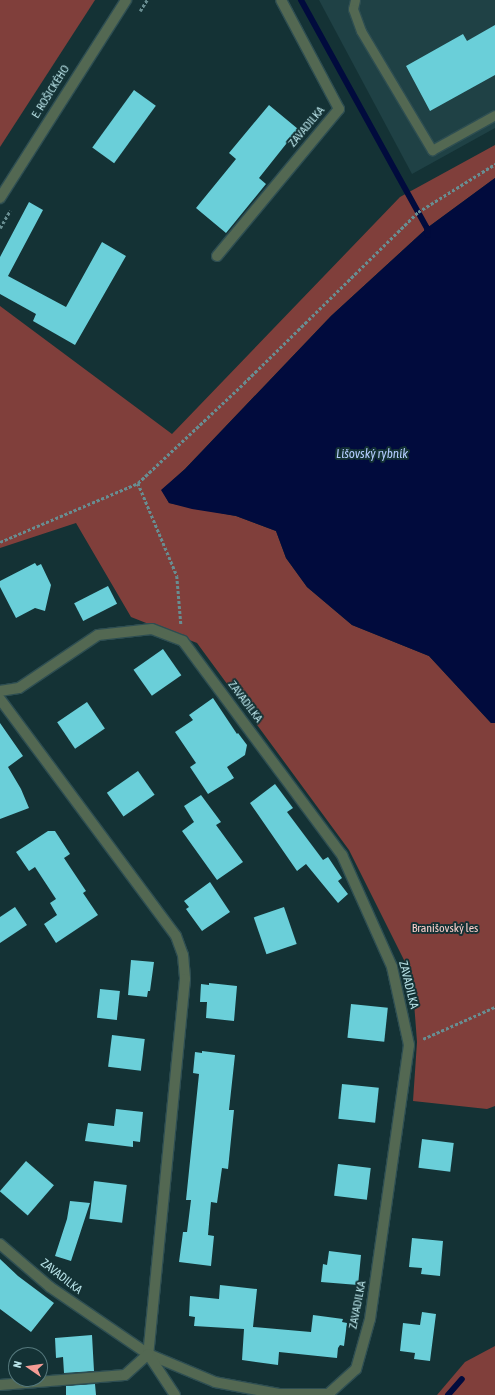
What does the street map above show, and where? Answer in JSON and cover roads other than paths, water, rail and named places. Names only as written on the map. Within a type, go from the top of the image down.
[{"type":"street","name":"E. ROŠICKÉHO","points":[[0,198],[126,0]]},
{"type":"street","name":"ZAVADILKA","points":[[217,256],[339,109],[281,0]]},
{"type":"street","name":"ZAVADILKA","points":[[0,691],[19,688],[98,635],[152,629],[183,641],[342,855],[392,967],[409,1045],[370,1319],[356,1369],[328,1394],[279,1394],[215,1382],[148,1354],[50,1287],[0,1244]]},
{"type":"street","points":[[0,699],[176,936],[183,955],[185,978],[148,1354],[124,1375],[0,1384]]},
{"type":"street","name":"ZAVADILKA","points":[[148,1354],[174,1395]]},
{"type":"lane","points":[[355,0],[353,9],[361,31],[432,150],[495,115]]},
{"type":"water","name":"Lišovský rybník","points":[[495,178],[495,723],[491,723],[429,656],[352,625],[307,587],[286,558],[276,531],[236,516],[192,509],[169,503],[161,490],[185,469],[331,316],[427,228]]},
{"type":"waterway","points":[[301,0],[427,228],[428,235]]},
{"type":"waterway","points":[[448,1395],[462,1379]]},
{"type":"park label","name":"Branišovský les","points":[[445,929]]}]
